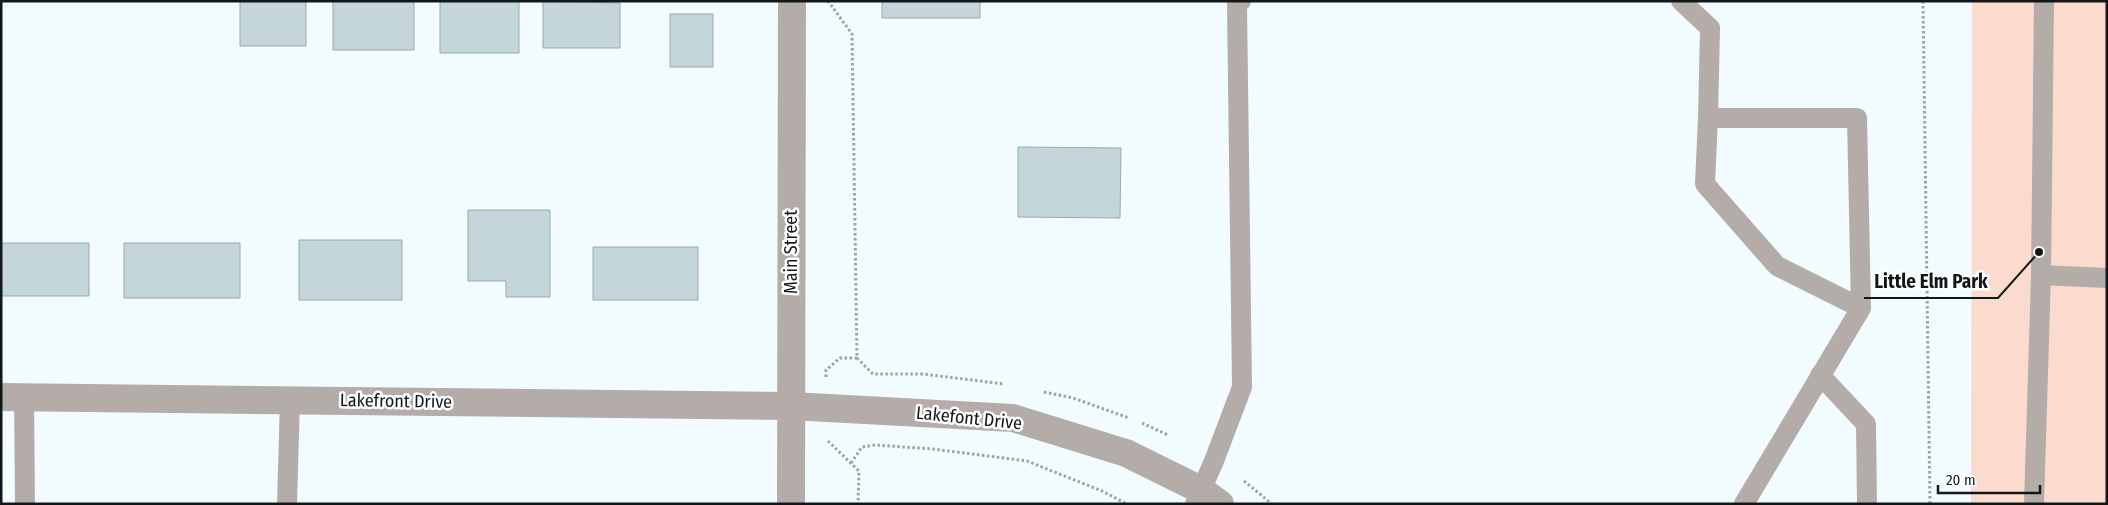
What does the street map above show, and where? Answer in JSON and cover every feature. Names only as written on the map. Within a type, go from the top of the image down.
[{"type":"street","name":"Main Street","points":[[791,504],[792,1]]},
{"type":"street","name":"Lakefront Drive","points":[[13,397],[791,406]]},
{"type":"street","name":"Lakefont Drive","points":[[791,406],[1013,418],[1126,453],[1205,499]]},
{"type":"lane","points":[[1205,499],[1242,387],[1237,5],[1241,1]]},
{"type":"lane","points":[[1681,1],[1710,28],[1705,184],[1777,266],[1860,308]]},
{"type":"lane","points":[[2034,504],[2044,1]]},
{"type":"lane","points":[[1708,118],[1856,118],[1860,308],[1744,504]]},
{"type":"lane","points":[[2040,275],[2107,278]]},
{"type":"lane","points":[[1820,375],[1866,424],[1867,504]]},
{"type":"lane","points":[[13,397],[24,504]]},
{"type":"lane","points":[[287,504],[290,400]]},
{"type":"path","points":[[826,370],[840,358],[857,358],[852,34],[828,1]]},
{"type":"path","points":[[1923,1],[1930,504]]},
{"type":"path","points":[[828,442],[859,471],[858,504]]},
{"type":"path","points":[[851,463],[862,447],[874,445],[933,449],[1027,462],[1102,491],[1128,504]]},
{"type":"path","points":[[1241,479],[1272,504]]},
{"type":"shaded area","points":[[1972,1],[2107,1],[2107,504],[1971,504]]},
{"type":"building","points":[[240,1],[306,1],[306,46],[240,46]]},
{"type":"building","points":[[333,1],[414,1],[414,50],[333,50]]},
{"type":"building","points":[[440,1],[519,1],[519,53],[440,53]]},
{"type":"building","points":[[543,1],[620,3],[620,48],[543,48]]},
{"type":"building","points":[[882,1],[980,1],[980,18],[882,18]]},
{"type":"building","points":[[670,14],[713,14],[713,67],[670,67]]},
{"type":"building","points":[[1018,147],[1121,148],[1120,218],[1018,217]]},
{"type":"building","points":[[468,210],[550,210],[550,297],[506,297],[506,281],[468,281]]},
{"type":"building","points":[[299,240],[402,240],[402,300],[299,300]]},
{"type":"building","points":[[1,243],[89,243],[89,296],[1,296]]},
{"type":"building","points":[[124,243],[240,243],[240,298],[124,298]]},
{"type":"building","points":[[593,247],[698,247],[698,300],[593,300]]},
{"type":"place","name":"Little Elm Park","points":[[2039,252]]}]
